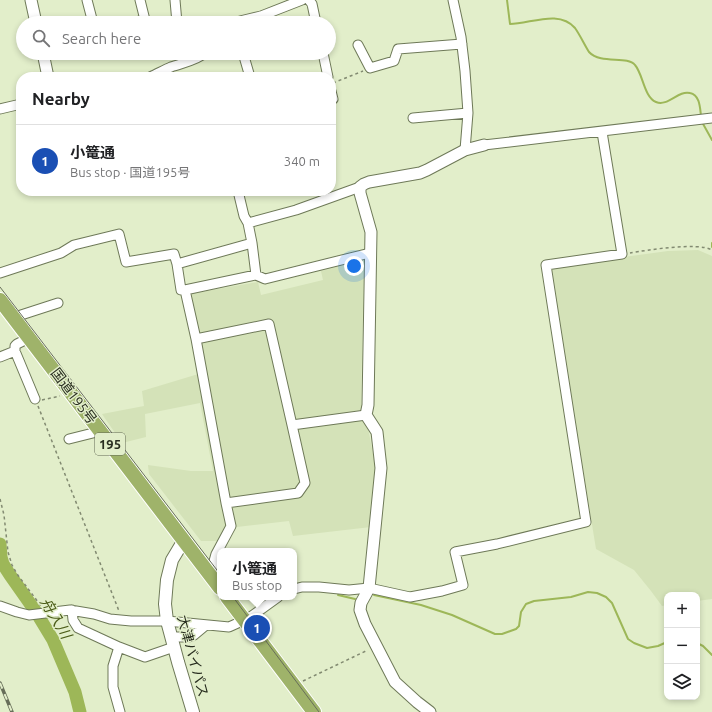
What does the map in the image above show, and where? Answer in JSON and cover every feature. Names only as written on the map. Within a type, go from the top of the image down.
[{"type":"highway","name":"国道195号","points":[[0,300],[217,584]]},
{"type":"highway","points":[[229,600],[314,712]]},
{"type":"main road","name":"大津バイパス","points":[[184,540],[172,560],[167,580],[165,604],[172,642],[193,712]]},
{"type":"street","points":[[31,0],[34,16]]},
{"type":"street","points":[[87,0],[91,16]]},
{"type":"street","points":[[140,0],[144,16]]},
{"type":"street","points":[[174,0],[176,16]]},
{"type":"street","points":[[260,16],[302,0]]},
{"type":"street","points":[[309,0],[312,4],[315,16]]},
{"type":"street","points":[[453,0],[462,44],[465,71],[468,113],[465,150]]},
{"type":"street","points":[[358,45],[370,68],[394,61],[398,49],[462,44]]},
{"type":"street","points":[[45,60],[47,72]]},
{"type":"street","points":[[162,72],[183,60]]},
{"type":"street","points":[[245,60],[249,72]]},
{"type":"street","points":[[324,60],[327,72]]},
{"type":"street","points":[[0,109],[16,105]]},
{"type":"street","points":[[413,118],[468,113]]},
{"type":"street","points":[[336,196],[369,182],[405,176],[427,170],[465,150],[484,145],[705,119]]},
{"type":"street","points":[[297,588],[319,587],[349,590],[368,588],[410,597],[442,591],[463,585],[455,552],[497,544],[586,522],[546,265],[622,254],[602,132]]},
{"type":"street","points":[[360,187],[360,193],[371,232],[368,405],[366,415],[377,432],[381,468],[368,592],[361,603],[360,610],[365,624],[394,682],[430,712]]},
{"type":"street","points":[[239,196],[244,216],[248,223],[256,275]]},
{"type":"street","points":[[248,223],[296,210],[335,196]]},
{"type":"street","points":[[0,273],[61,253],[74,245],[119,234],[126,262],[174,254],[181,290],[256,275],[265,279],[370,253]]},
{"type":"street","points":[[177,264],[252,243]]},
{"type":"street","points":[[185,290],[196,339],[231,526],[219,548]]},
{"type":"street","points":[[15,319],[21,315],[58,303]]},
{"type":"street","points":[[196,339],[269,324],[305,482],[298,494],[226,503]]},
{"type":"street","points":[[30,338],[17,344],[15,346],[15,351],[35,399]]},
{"type":"street","points":[[0,357],[15,351]]},
{"type":"street","points":[[292,424],[366,415]]},
{"type":"street","points":[[69,439],[101,431]]},
{"type":"street","points":[[211,576],[217,552]]},
{"type":"street","points":[[0,606],[29,615],[59,610],[72,610],[110,619],[167,621],[229,627],[245,620],[274,600]]},
{"type":"street","points":[[72,610],[74,620],[78,628],[145,657],[172,642],[190,638],[206,625]]},
{"type":"street","points":[[119,647],[113,666],[113,687],[120,712]]},
{"type":"path","points":[[336,82],[370,68]]},
{"type":"path","points":[[622,254],[659,249],[691,247],[708,248],[712,250]]},
{"type":"path","points":[[72,393],[36,401],[123,620]]},
{"type":"path","points":[[0,499],[4,515],[8,552],[12,565],[45,613]]},
{"type":"path","points":[[294,685],[376,646]]},
{"type":"shaded area","points":[[698,250],[712,256],[712,599],[700,601],[700,592],[664,592],[664,606],[662,606],[634,570],[596,549],[550,267],[668,251]]},
{"type":"shaded area","points":[[364,260],[361,405],[369,433],[376,470],[371,527],[293,536],[289,521],[228,528],[218,541],[201,541],[149,474],[148,465],[191,471],[213,471],[200,403],[145,414],[146,437],[122,443],[102,414],[144,406],[142,391],[205,372],[189,294],[258,282],[261,295],[323,280],[321,271]]},
{"type":"waterway","points":[[507,0],[510,24],[553,18],[568,22],[575,28],[589,52],[594,56],[631,62],[635,65],[646,90],[656,102],[660,103],[669,101],[681,94],[690,93],[698,99],[701,116]]},
{"type":"waterway","points":[[702,122],[712,140]]},
{"type":"waterway","name":"舟入川","points":[[0,544],[3,564],[53,640],[75,692],[80,712]]},
{"type":"waterway","points":[[374,595],[421,605],[452,615],[495,634],[502,634],[516,629],[519,626],[521,612],[526,604],[534,601],[571,597],[588,592],[597,593],[606,597],[612,603],[628,639],[647,648],[664,643]]},
{"type":"waterway","points":[[338,595],[355,599]]},
{"type":"waterway","points":[[700,644],[712,655]]},
{"type":"tram line","points":[[0,287],[217,570]]},
{"type":"tram line","points":[[235,600],[319,712]]},
{"type":"railway","points":[[0,683],[12,712]]},
{"type":"place","name":"小篭通","points":[[257,628]]}]
